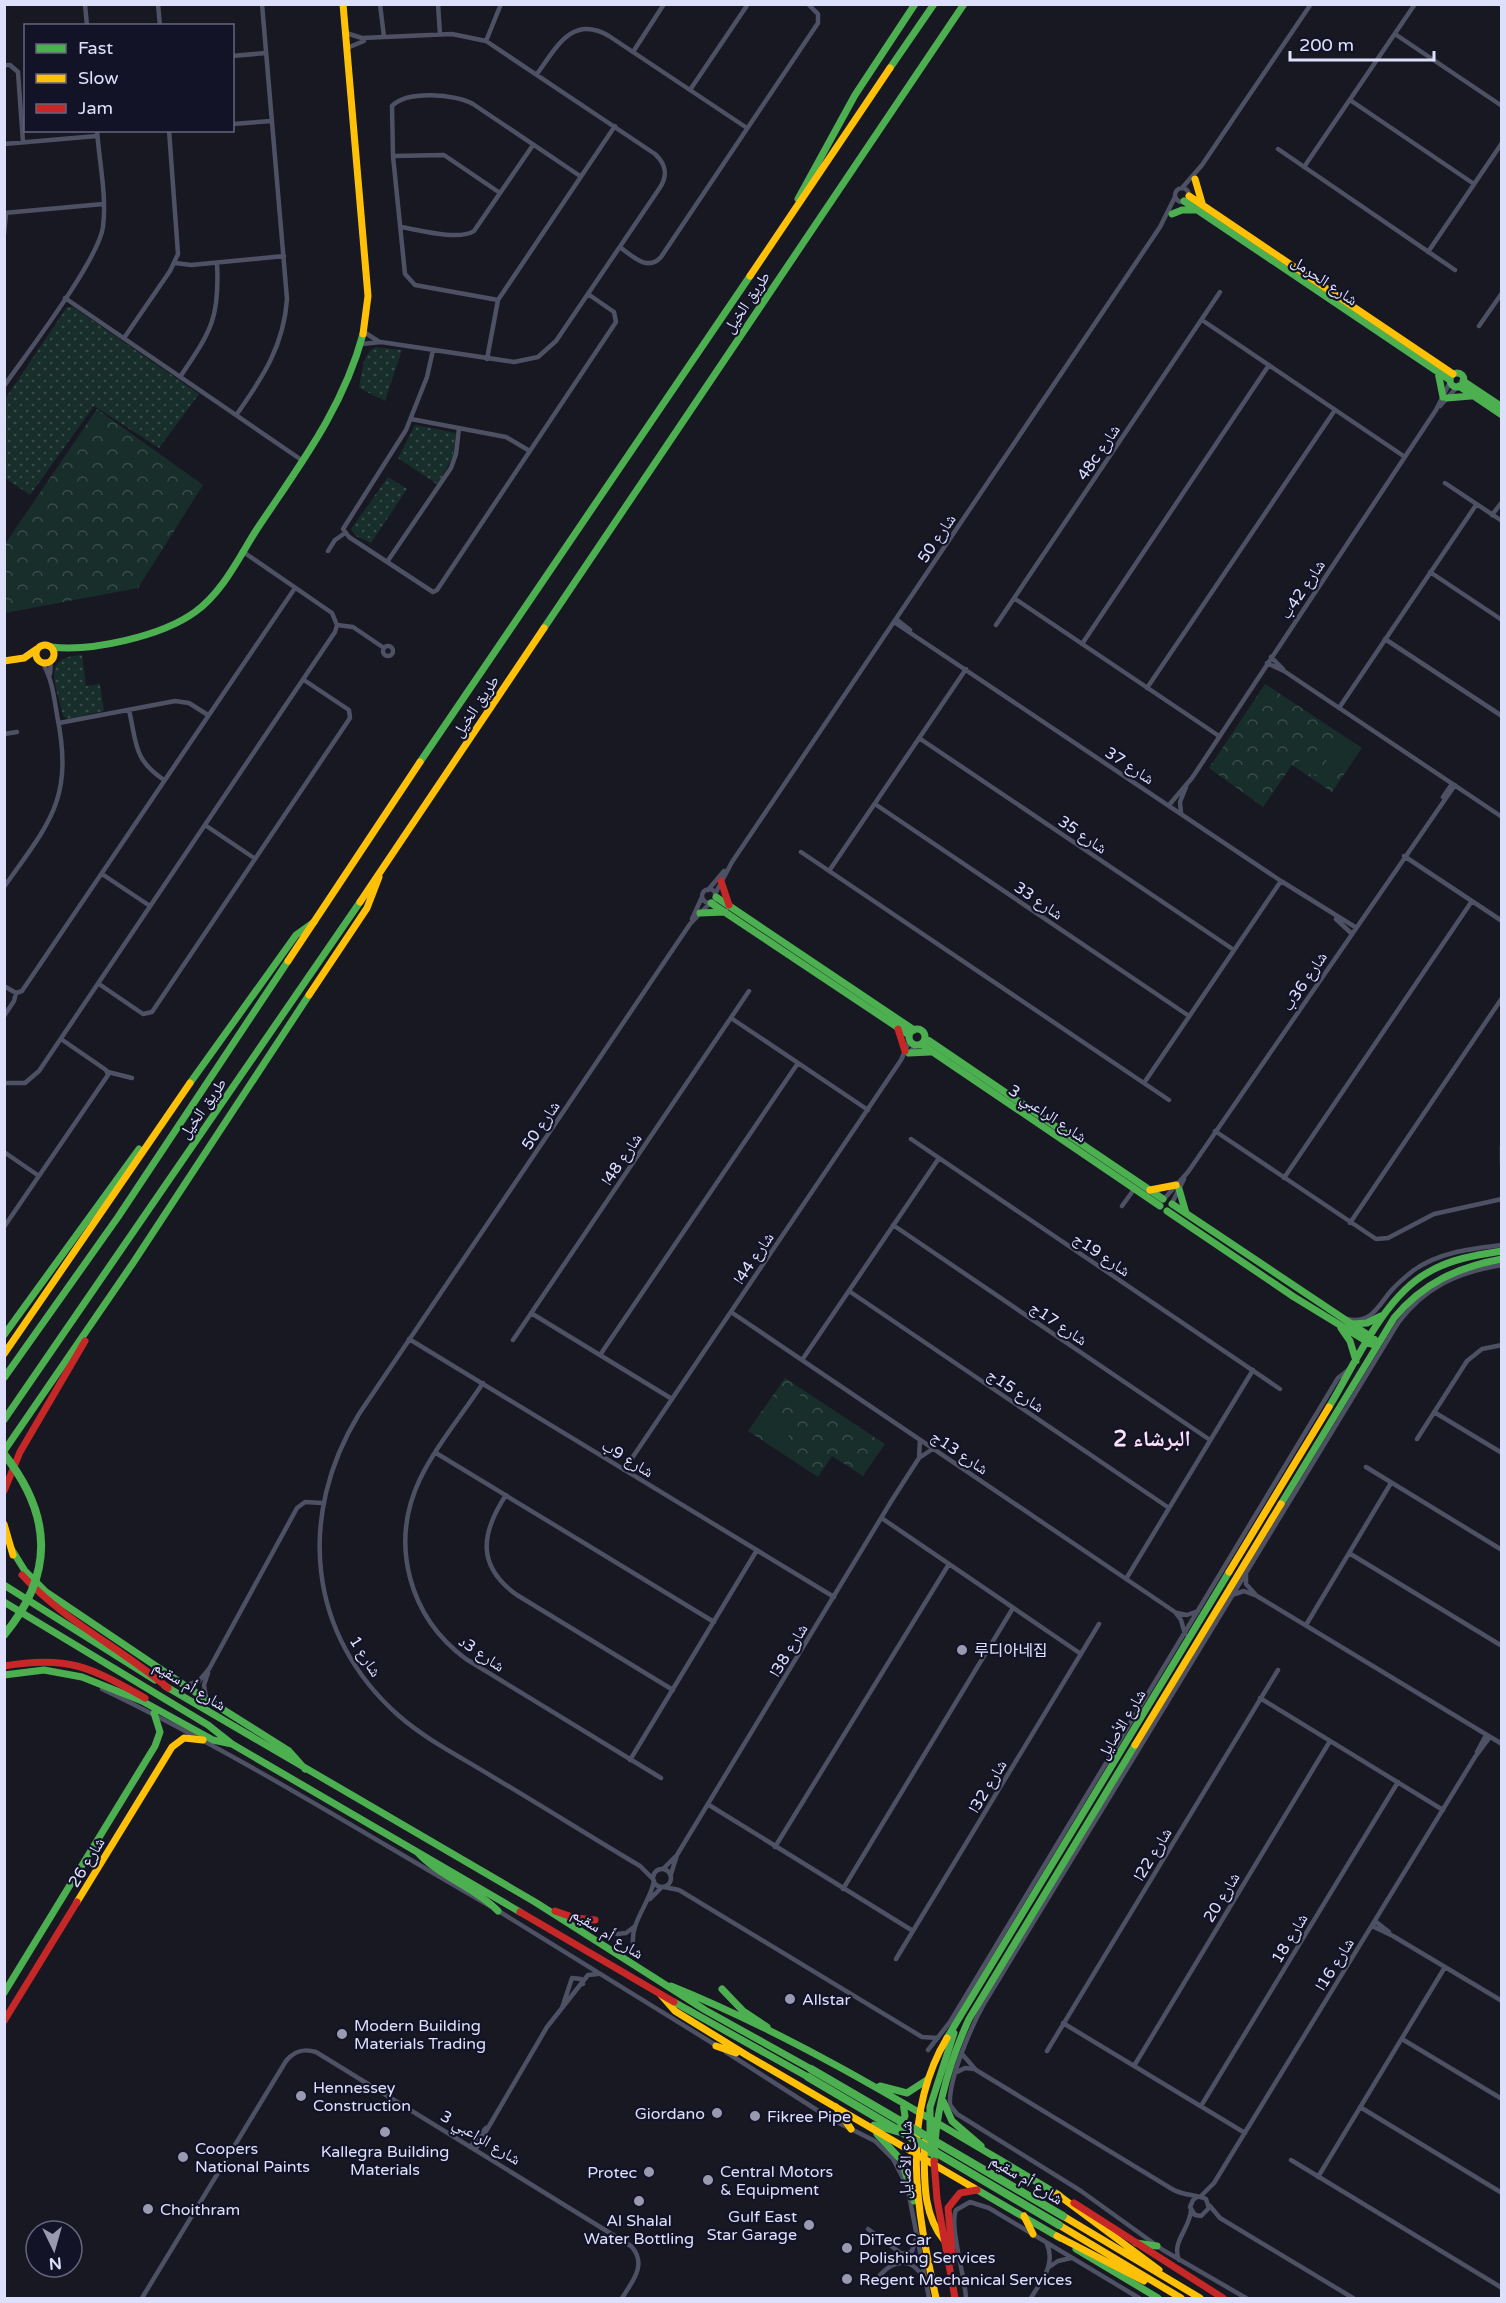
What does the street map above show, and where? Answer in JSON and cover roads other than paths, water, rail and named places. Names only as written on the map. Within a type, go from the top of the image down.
[{"type":"main road","points":[[4,662],[24,658],[46,661],[69,649],[153,633],[180,622],[208,600],[303,461],[345,392],[362,344],[367,277],[343,4]]},
{"type":"main road","name":"طريق الخيل","points":[[4,1378],[131,1198],[314,922],[934,4]]},
{"type":"main road","name":"طريق الخيل","points":[[4,1420],[380,872],[964,4]]},
{"type":"main road","points":[[793,213],[809,174],[843,114],[914,6]]},
{"type":"main road","points":[[1172,214],[1187,209],[1201,208],[1195,179]]},
{"type":"main road","name":"شارع الحرمل","points":[[1186,198],[1502,415]]},
{"type":"main road","name":"شارع الحرمل","points":[[1201,208],[1438,372],[1502,407]]},
{"type":"main road","points":[[1438,372],[1445,397],[1464,395],[1474,397]]},
{"type":"main road","points":[[24,658],[43,646],[69,649]]},
{"type":"main road","points":[[46,661],[51,647]]},
{"type":"main road","points":[[37,649],[46,661]]},
{"type":"main road","points":[[4,1635],[20,1617],[31,1598],[39,1577],[43,1550],[40,1522],[32,1495],[4,1453],[367,908],[376,891],[380,872]]},
{"type":"main road","points":[[700,913],[728,909],[721,881]]},
{"type":"main road","name":"شارع الراعبي 3","points":[[713,899],[916,1038],[1149,1190],[1335,1322],[1377,1344]]},
{"type":"main road","name":"شارع الراعبي 3","points":[[728,909],[1135,1188],[1188,1215],[1350,1321],[1369,1339]]},
{"type":"main road","points":[[4,1354],[284,949],[302,928],[314,922]]},
{"type":"main road","points":[[897,1027],[907,1052],[935,1053]]},
{"type":"main road","points":[[4,1335],[129,1161],[152,1137]]},
{"type":"main road","points":[[1149,1190],[1178,1187],[1181,1203],[1188,1215]]},
{"type":"main road","name":"شارع الأصايل","points":[[936,2298],[919,2215],[916,2153],[920,2113],[927,2080],[940,2050],[1384,1314],[1410,1283],[1435,1267],[1453,1259],[1502,1251]]},
{"type":"main road","name":"شارع الأصايل","points":[[955,2298],[934,2164],[937,2123],[942,2098],[958,2044],[1214,1612],[1346,1403],[1377,1344],[1405,1304],[1441,1279],[1470,1265],[1502,1259]]},
{"type":"main road","points":[[4,1491],[20,1452],[95,1326],[100,1309]]},
{"type":"main road","points":[[1350,1321],[1367,1323],[1384,1314]]},
{"type":"main road","points":[[1335,1322],[1350,1341],[1354,1364]]},
{"type":"main road","points":[[4,1524],[22,1575],[37,1593],[145,1668],[168,1688]]},
{"type":"main road","points":[[12,1550],[26,1571],[46,1592],[184,1685],[289,1751],[305,1769]]},
{"type":"main road","name":"شارع أم سقيم","points":[[4,1585],[168,1688],[535,1902],[663,1983],[1181,2298]]},
{"type":"main road","name":"شارع أم سقيم","points":[[4,1602],[230,1742],[660,1995],[810,2073],[1063,2216],[1200,2298]]},
{"type":"main road","points":[[4,1666],[51,1659],[80,1665],[213,1736],[230,1742]]},
{"type":"main road","points":[[4,1675],[44,1670],[82,1677],[149,1705],[213,1740],[230,1742]]},
{"type":"main road","name":"شارع 26","points":[[4,1995],[157,1742],[159,1729],[154,1713]]},
{"type":"main road","name":"شارع 26","points":[[6,2019],[172,1747],[184,1738],[203,1740]]},
{"type":"main road","points":[[1106,1775],[1107,1762]]},
{"type":"main road","points":[[100,1836],[108,1840],[107,1854]]},
{"type":"main road","points":[[1056,1843],[1066,1839]]},
{"type":"main road","points":[[414,1849],[427,1865],[488,1902],[498,1911]]},
{"type":"main road","points":[[535,1902],[571,1917],[595,1920]]},
{"type":"main road","points":[[663,1983],[699,1996],[863,2080],[1057,2194],[1223,2298]]},
{"type":"main road","points":[[722,1989],[743,2011],[778,2036]]},
{"type":"main road","points":[[4,1995],[12,2004],[6,2019]]},
{"type":"main road","points":[[660,1995],[675,2011],[748,2056],[1024,2216],[1158,2298]]},
{"type":"main road","points":[[934,2164],[929,2146],[928,2118],[939,2070],[961,2015]]},
{"type":"main road","points":[[716,2046],[748,2056]]},
{"type":"main road","points":[[863,2080],[903,2093],[914,2090],[927,2080]]},
{"type":"main road","points":[[942,2098],[952,2121],[979,2144],[985,2153]]},
{"type":"main road","points":[[866,2124],[898,2132],[906,2114],[903,2103]]},
{"type":"main road","points":[[836,2107],[851,2129]]},
{"type":"main road","points":[[920,2113],[931,2218],[936,2230],[945,2241]]},
{"type":"main road","points":[[866,2124],[902,2161],[919,2215]]},
{"type":"main road","points":[[953,2282],[948,2208],[960,2193],[971,2190],[981,2192]]},
{"type":"main road","points":[[1057,2194],[1082,2215],[1150,2261],[1166,2278]]},
{"type":"main road","points":[[1024,2216],[1033,2234]]},
{"type":"main road","points":[[1057,2236],[1140,2280],[1162,2287]]},
{"type":"main road","points":[[1134,2242],[1160,2248]]},
{"type":"street","points":[[85,4],[87,24]]},
{"type":"street","points":[[158,4],[160,24]]},
{"type":"street","points":[[237,414],[265,374],[279,345],[286,307],[284,256],[262,4]]},
{"type":"street","points":[[380,4],[384,37]]},
{"type":"street","points":[[438,4],[440,34]]},
{"type":"street","points":[[486,40],[501,4]]},
{"type":"street","points":[[633,52],[664,4]]},
{"type":"street","points":[[690,90],[748,4]]},
{"type":"street","points":[[620,247],[644,264],[658,261],[818,23],[818,14],[808,4]]},
{"type":"street","points":[[1202,165],[1311,4]]},
{"type":"street","points":[[1304,167],[1415,4]]},
{"type":"street","points":[[537,74],[564,37],[582,29],[601,31],[747,128]]},
{"type":"street","points":[[346,33],[358,38],[440,34],[463,35],[486,40],[661,159],[666,174],[664,182],[620,247],[556,341],[545,352],[522,362],[487,359],[381,342],[362,344]]},
{"type":"street","points":[[1395,34],[1502,106]]},
{"type":"street","points":[[347,48],[376,38]]},
{"type":"street","points":[[234,56],[266,53]]},
{"type":"street","points":[[4,65],[10,65],[18,72],[23,142]]},
{"type":"street","points":[[498,300],[422,286],[409,280],[405,274],[393,156],[392,106],[401,99],[441,95],[466,100],[580,176]]},
{"type":"street","points":[[1350,100],[1474,184]]},
{"type":"street","points":[[234,124],[272,121]]},
{"type":"street","points":[[487,359],[498,300],[615,126]]},
{"type":"street","points":[[124,338],[175,263],[179,244],[169,132]]},
{"type":"street","points":[[4,144],[97,133],[103,204],[100,238],[64,298],[4,386]]},
{"type":"street","points":[[1428,252],[1502,143]]},
{"type":"street","points":[[401,227],[469,235],[533,145]]},
{"type":"street","points":[[1278,149],[1455,270]]},
{"type":"street","points":[[393,156],[444,155],[500,193]]},
{"type":"street","name":"شارع 50","points":[[1160,227],[1186,198],[1202,165]]},
{"type":"street","name":"شارع 50","points":[[410,1339],[690,924],[713,899],[732,862],[1160,227],[1177,190],[1182,188],[1202,165]]},
{"type":"street","points":[[1175,197],[1186,198],[1182,188]]},
{"type":"street","points":[[4,234],[5,213],[103,204]]},
{"type":"street","points":[[175,263],[191,265],[284,256]]},
{"type":"street","points":[[180,377],[213,324],[218,300],[217,263]]},
{"type":"street","name":"48c شارع","points":[[996,625],[1220,292]]},
{"type":"street","points":[[1479,326],[1500,300],[1502,293]]},
{"type":"street","points":[[433,350],[411,418],[394,451],[344,525],[345,533],[433,592],[616,322],[614,312],[588,294]]},
{"type":"street","points":[[64,298],[303,461]]},
{"type":"street","points":[[1202,320],[1405,457]]},
{"type":"street","points":[[364,332],[381,342]]},
{"type":"street","points":[[1082,644],[1269,365]]},
{"type":"street","name":"شارع 42ب","points":[[1181,813],[1181,798],[1189,782],[1455,382]]},
{"type":"street","points":[[1147,688],[1335,410]]},
{"type":"street","points":[[411,418],[506,437],[528,450]]},
{"type":"street","points":[[387,562],[451,468],[459,428]]},
{"type":"street","points":[[1445,483],[1502,521]]},
{"type":"street","points":[[1492,515],[1502,502]]},
{"type":"street","points":[[1339,708],[1476,505]]},
{"type":"street","points":[[328,551],[335,540],[345,533]]},
{"type":"street","points":[[4,1083],[16,1085],[33,1078],[99,984],[335,632],[337,625],[332,613],[242,551]]},
{"type":"street","points":[[1430,572],[1502,620]]},
{"type":"street","points":[[4,986],[16,993],[22,991],[295,588]]},
{"type":"street","points":[[1014,598],[1219,736]]},
{"type":"street","name":"شارع 37","points":[[895,621],[1335,917],[1355,927]]},
{"type":"street","points":[[337,625],[353,627],[384,648]]},
{"type":"street","points":[[1385,639],[1502,716]]},
{"type":"street","points":[[1271,657],[1284,671]]},
{"type":"street","points":[[46,661],[50,677]]},
{"type":"street","points":[[4,887],[50,822],[60,798],[64,759],[46,661]]},
{"type":"street","points":[[1268,663],[1284,671],[1502,817]]},
{"type":"street","points":[[829,871],[966,669]]},
{"type":"street","points":[[99,984],[138,1010],[148,1014],[345,724],[351,715],[343,706],[304,680]]},
{"type":"street","points":[[59,723],[182,701],[208,715]]},
{"type":"street","points":[[129,710],[140,758],[148,769],[164,780]]},
{"type":"street","points":[[4,734],[17,732]]},
{"type":"street","name":"شارع 35","points":[[919,738],[1234,950]]},
{"type":"street","name":"شارع 42ب","points":[[1169,805],[1189,782]]},
{"type":"street","name":"شارع 36ب","points":[[1166,1204],[1453,784]]},
{"type":"street","name":"شارع 33","points":[[875,804],[1189,1016]]},
{"type":"street","points":[[205,825],[254,858]]},
{"type":"street","points":[[801,852],[1169,1100]]},
{"type":"street","points":[[1404,856],[1502,921]]},
{"type":"street","name":"شارع 50","points":[[690,924],[702,897],[732,862]]},
{"type":"street","points":[[102,874],[150,906]]},
{"type":"street","points":[[1144,1083],[1281,881]]},
{"type":"street","points":[[707,890],[713,899]]},
{"type":"street","points":[[702,897],[713,899]]},
{"type":"street","points":[[1284,1178],[1472,901]]},
{"type":"street","name":"شارع 37","points":[[1335,917],[1352,933]]},
{"type":"street","name":"شارع 48ا","points":[[513,1340],[749,990]]},
{"type":"street","points":[[4,1016],[14,1001],[16,993]]},
{"type":"street","points":[[1350,1223],[1502,998]]},
{"type":"street","points":[[731,1017],[868,1110]]},
{"type":"street","name":"شارع 44ا","points":[[624,1470],[916,1038]]},
{"type":"street","points":[[61,1039],[108,1072],[132,1078]]},
{"type":"street","points":[[600,1355],[798,1063]]},
{"type":"street","points":[[101,1067],[104,1074],[102,1083]]},
{"type":"street","points":[[4,1227],[108,1072]]},
{"type":"street","points":[[1215,1131],[1373,1238],[1388,1238],[1423,1218],[1446,1210],[1502,1199]]},
{"type":"street","name":"شارع 19ج","points":[[911,1139],[1280,1389]]},
{"type":"street","points":[[1502,1146],[1502,1163]]},
{"type":"street","points":[[4,1152],[39,1176]]},
{"type":"street","points":[[802,1360],[939,1158]]},
{"type":"street","name":"شارع 36ب","points":[[1166,1204],[1178,1187]]},
{"type":"street","points":[[1122,1206],[1135,1188]]},
{"type":"street","name":"شارع 17ج","points":[[893,1225],[1210,1440]]},
{"type":"street","points":[[1350,1321],[1362,1320],[1373,1315],[1397,1284],[1430,1261],[1454,1252],[1502,1245]]},
{"type":"street","points":[[1346,1403],[1404,1315],[1441,1279],[1502,1265]]},
{"type":"street","name":"شارع 15ج","points":[[849,1291],[1169,1508]]},
{"type":"street","name":"شارع 13ج","points":[[731,1312],[1175,1612]]},
{"type":"street","points":[[531,1313],[672,1399]]},
{"type":"street","name":"شارع 9ب","points":[[410,1339],[834,1597]]},
{"type":"street","name":"شارع 1","points":[[410,1339],[346,1435],[332,1468],[322,1503],[319,1551],[326,1597],[334,1624],[350,1656],[378,1695],[419,1731],[640,1866],[663,1887]]},
{"type":"street","points":[[1417,1439],[1470,1357],[1482,1349],[1502,1345]]},
{"type":"street","points":[[1126,1579],[1253,1370]]},
{"type":"street","name":"شارع 3د","points":[[483,1383],[436,1453],[413,1497],[405,1533],[409,1576],[425,1615],[440,1636],[466,1659],[661,1778]]},
{"type":"street","points":[[1434,1412],[1502,1453]]},
{"type":"street","name":"شارع 38ا","points":[[919,1458],[920,1440]]},
{"type":"street","name":"شارع 38ا","points":[[671,1875],[677,1855],[919,1458],[934,1448]]},
{"type":"street","points":[[436,1453],[714,1622]]},
{"type":"street","points":[[1366,1467],[1502,1550]]},
{"type":"street","points":[[1306,1625],[1391,1483]]},
{"type":"street","points":[[506,1495],[492,1517],[486,1542],[489,1561],[503,1584],[517,1595],[673,1690]]},
{"type":"street","points":[[207,1700],[204,1684],[209,1669],[297,1508],[305,1502],[322,1503]]},
{"type":"street","points":[[1246,2298],[1160,2248],[1081,2191],[954,2112],[950,2100],[962,2054],[982,2001],[1247,1569],[1285,1502]]},
{"type":"street","points":[[663,1887],[679,1890],[921,2037],[928,2050],[950,2022],[1200,1608],[1262,1513]]},
{"type":"street","points":[[883,1519],[1081,1654]]},
{"type":"street","points":[[630,1760],[757,1550]]},
{"type":"street","points":[[1349,1553],[1502,1646]]},
{"type":"street","points":[[775,1848],[949,1564]]},
{"type":"street","points":[[1247,1569],[1246,1584],[1257,1596]]},
{"type":"street","points":[[1214,1612],[1241,1592],[1257,1596],[1502,1744]]},
{"type":"street","points":[[843,1889],[1013,1608]]},
{"type":"street","points":[[1175,1612],[1187,1615],[1200,1608]]},
{"type":"street","points":[[1175,1612],[1183,1624],[1185,1634]]},
{"type":"street","name":"شارع 32ا","points":[[896,1959],[1099,1624]]},
{"type":"street","points":[[184,1685],[199,1681],[209,1669]]},
{"type":"street","name":"شارع 22ا","points":[[1047,2051],[1278,1670]]},
{"type":"street","points":[[82,1677],[154,1713],[313,1802],[498,1911],[836,2122],[875,2141],[896,2164],[906,2185],[929,2298]]},
{"type":"street","points":[[1260,1698],[1443,1810]]},
{"type":"street","name":"شارع 16ا","points":[[1190,2209],[1191,2202],[1214,2183],[1488,1736]]},
{"type":"street","name":"شارع 20","points":[[1134,2066],[1330,1741]]},
{"type":"street","name":"شارع 18","points":[[1201,2106],[1398,1782]]},
{"type":"street","points":[[709,1804],[775,1848],[914,1931]]},
{"type":"street","name":"شارع 38ا","points":[[653,1880],[661,1869],[677,1855]]},
{"type":"street","name":"شارع 1","points":[[640,1866],[661,1869]]},
{"type":"street","points":[[661,1869],[671,1875],[679,1890]]},
{"type":"street","points":[[617,1934],[626,1933],[634,1927],[650,1899],[663,1887],[669,1885],[671,1875]]},
{"type":"street","points":[[650,1899],[653,1880]]},
{"type":"street","points":[[1373,1923],[1502,2001]]},
{"type":"street","points":[[633,1943],[634,1927]]},
{"type":"street","points":[[1318,2177],[1446,1968]]},
{"type":"street","points":[[473,2148],[547,2027],[588,1975],[600,1974]]},
{"type":"street","points":[[561,2010],[572,1978],[580,1979],[583,1984]]},
{"type":"street","points":[[1063,2023],[1245,2133]]},
{"type":"street","points":[[921,2037],[938,2037]]},
{"type":"street","points":[[1402,2039],[1502,2100]]},
{"type":"street","name":"شارع الراعبي 3","points":[[142,2298],[286,2061],[301,2050],[316,2052],[632,2246],[639,2259],[637,2273],[622,2298]]},
{"type":"street","points":[[962,2054],[976,2070],[1178,2193],[1199,2197],[1220,2218],[1353,2298]]},
{"type":"street","points":[[957,2072],[965,2068],[976,2070]]},
{"type":"street","points":[[1360,2107],[1502,2193]]},
{"type":"street","points":[[1291,2160],[1502,2288]]},
{"type":"street","name":"شارع 16ا","points":[[1203,2215],[1209,2205],[1214,2183]]},
{"type":"street","points":[[1178,2193],[1190,2209],[1203,2215],[1220,2218]]},
{"type":"street","points":[[966,2298],[964,2272],[953,2221],[959,2207],[970,2202],[979,2204],[1033,2234],[1139,2298]]},
{"type":"street","points":[[1188,2226],[1190,2209]]},
{"type":"street","points":[[1179,2260],[1178,2243],[1188,2226],[1203,2215]]},
{"type":"street","points":[[868,2229],[904,2254],[915,2247],[916,2230]]},
{"type":"street","points":[[1031,2298],[1049,2267],[1051,2255],[1047,2243]]},
{"type":"street","points":[[1160,2248],[1178,2243]]},
{"type":"street","points":[[1049,2267],[1062,2259],[1073,2258]]},
{"type":"street","points":[[880,2275],[894,2263],[908,2263],[919,2270],[928,2288]]},
{"type":"place","name":"루디아네집","points":[[962,1650]]},
{"type":"place","name":"Allstar","points":[[790,1999]]},
{"type":"place","name":"Modern Building Materials Trading","points":[[342,2034]]},
{"type":"place","name":"Hennessey Construction","points":[[301,2096]]},
{"type":"place","name":"Giordano","points":[[717,2113]]},
{"type":"place","name":"Fikree Pipe","points":[[755,2116]]},
{"type":"place","name":"Kallegra Building Materials","points":[[385,2132]]},
{"type":"place","name":"Coopers National Paints","points":[[183,2157]]},
{"type":"place","name":"Protec","points":[[649,2172]]},
{"type":"place","name":"Central Motors & Equipment","points":[[708,2180]]},
{"type":"place","name":"Al Shalal Water Bottling","points":[[639,2201]]},
{"type":"place","name":"Choithram","points":[[148,2209]]},
{"type":"place","name":"Gulf East Star Garage","points":[[809,2225]]},
{"type":"place","name":"DiTec Car Polishing Services","points":[[847,2248]]},
{"type":"place","name":"Regent Mechanical Services","points":[[847,2279]]},
{"type":"district","name":"البرشاء 2","points":[[1152,1438]]}]
